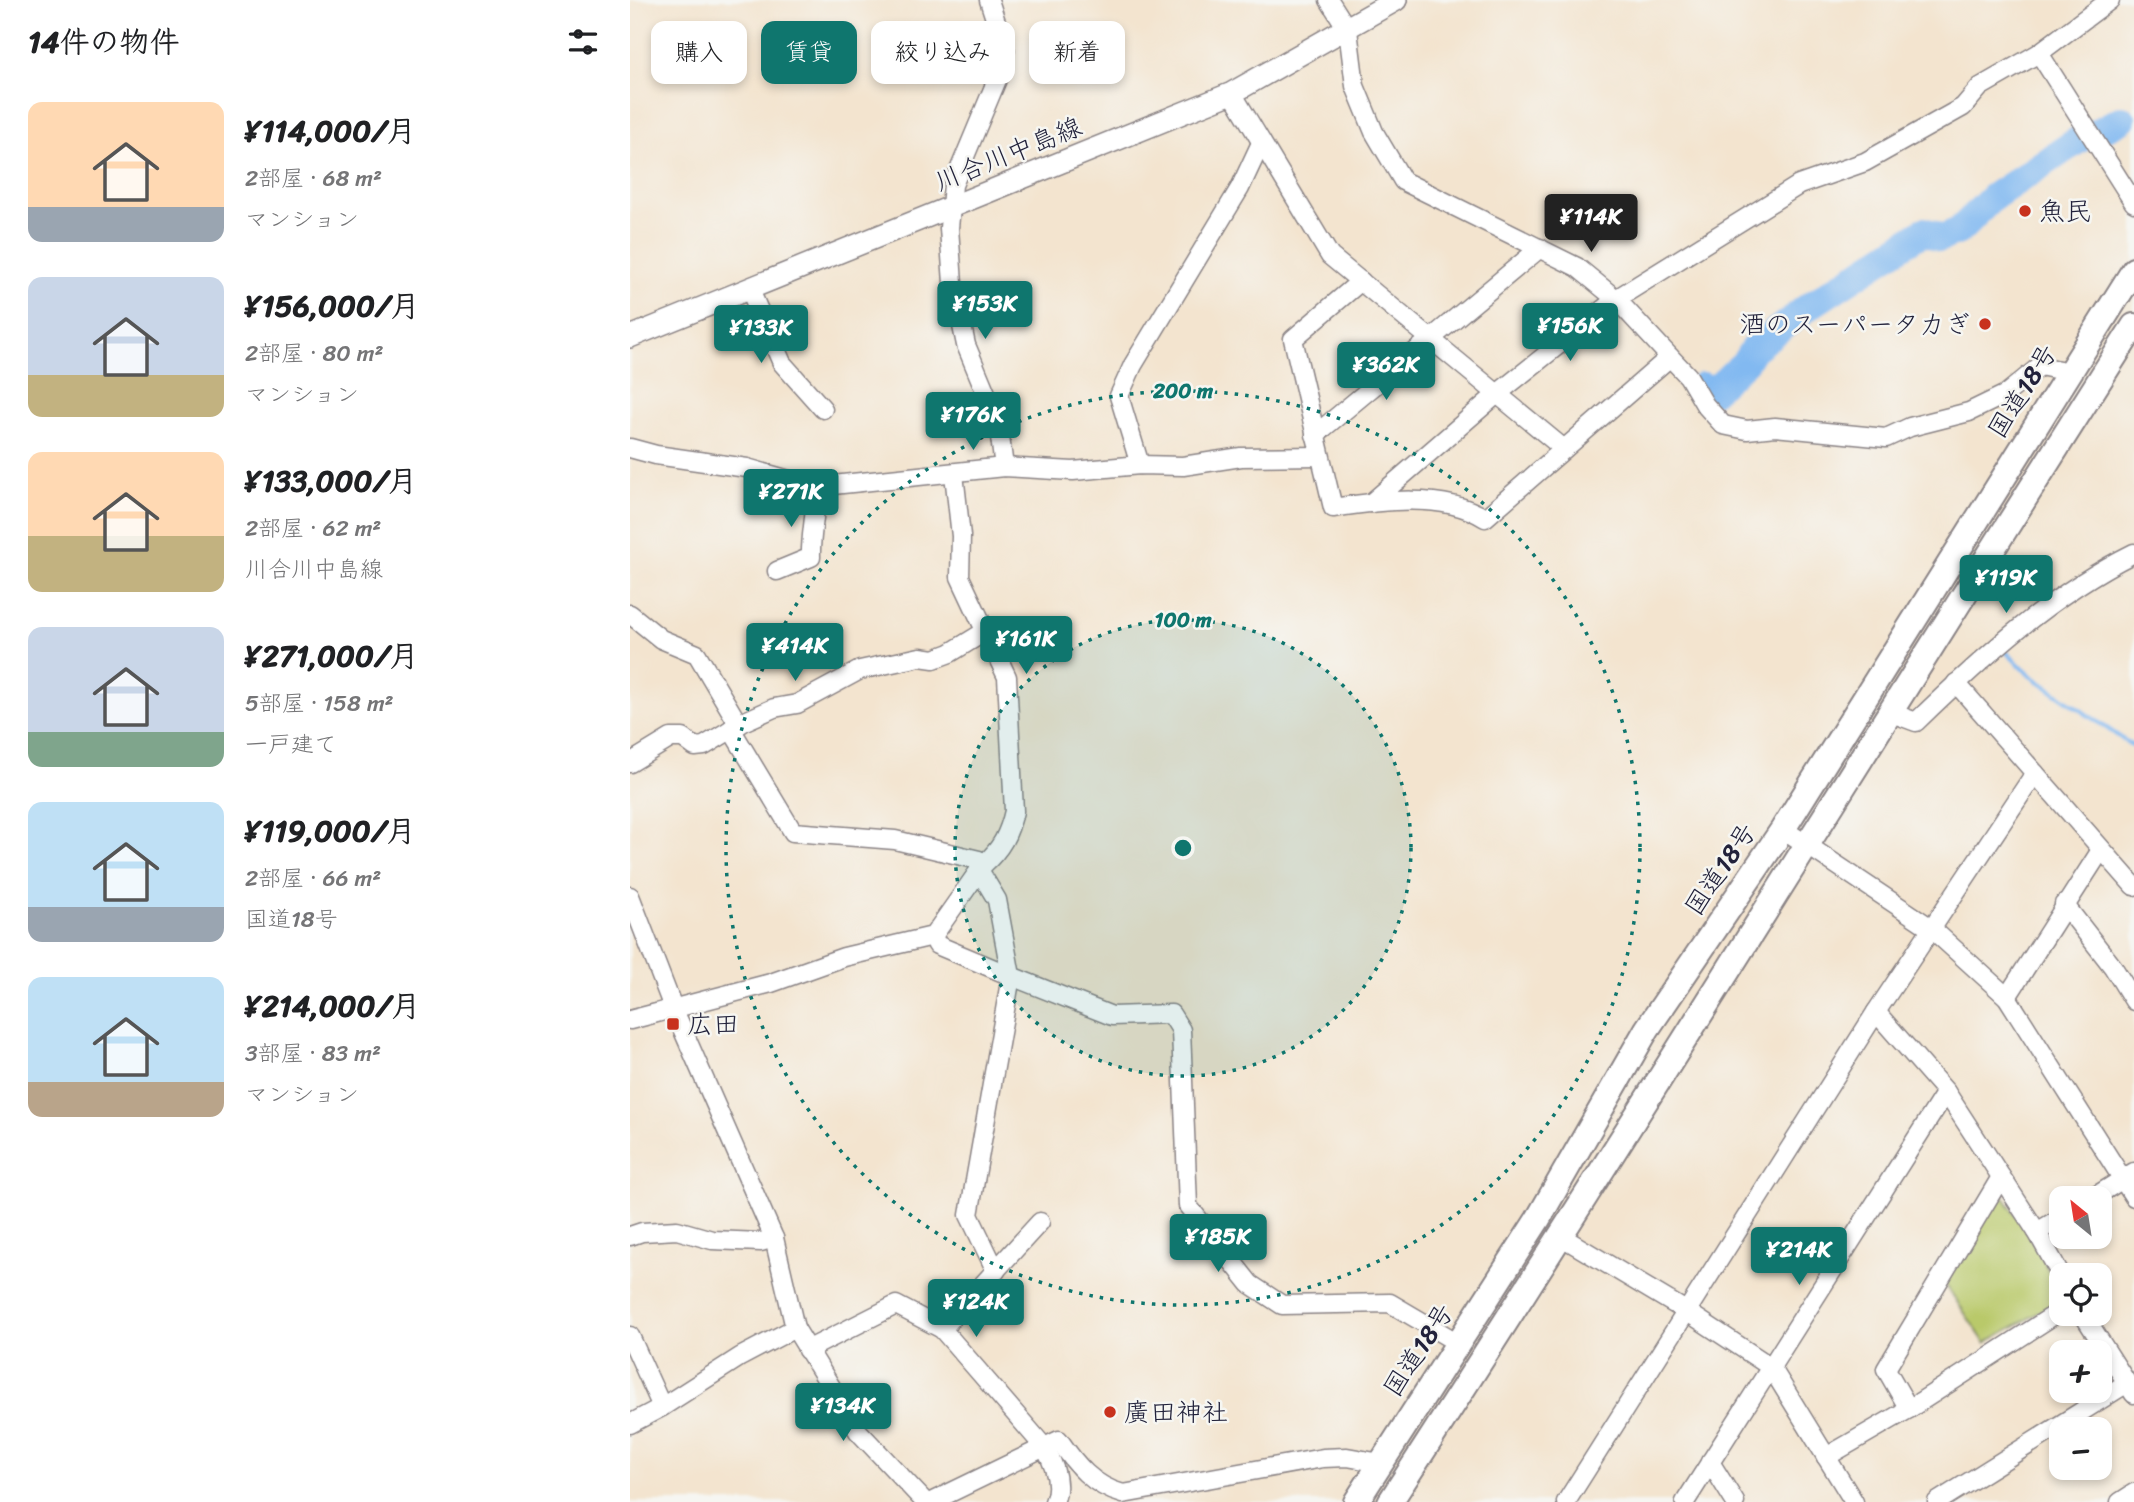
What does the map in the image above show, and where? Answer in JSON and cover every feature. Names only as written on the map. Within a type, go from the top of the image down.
[{"type":"highway","name":"国道18号","points":[[1356,1502],[1538,1219],[1647,1029],[1783,829],[2134,270]]},
{"type":"highway","points":[[1390,1502],[1562,1237],[1889,712],[2134,326]]},
{"type":"main road","name":"川合川中島線","points":[[630,337],[1233,93],[1348,30],[1396,0]]},
{"type":"street","points":[[989,0],[1005,50],[1001,70],[953,185],[950,250],[953,283],[966,345],[999,422],[1004,467]]},
{"type":"street","points":[[1329,0],[1348,30],[1355,86],[1374,132],[1403,181],[1577,267],[1616,299],[1688,376],[1705,405],[1723,425],[1747,430],[1775,428],[1886,438],[1910,427],[1969,412],[2006,394],[2040,366],[2069,372]]},
{"type":"street","points":[[1371,503],[1497,394],[1616,299],[1799,184],[1865,162],[1963,107],[1980,87],[2039,54],[2110,0]]},
{"type":"street","points":[[2039,54],[2134,203]]},
{"type":"street","points":[[1233,93],[1330,256],[1564,449]]},
{"type":"street","points":[[1140,465],[1119,396],[1133,365],[1240,187],[1261,143]]},
{"type":"street","points":[[1315,435],[1541,248]]},
{"type":"street","points":[[1361,281],[1293,339],[1333,508],[1371,503],[1440,502],[1468,506],[1485,517],[1670,358]]},
{"type":"street","points":[[750,290],[782,363],[824,409]]},
{"type":"street","points":[[630,447],[656,455],[747,468],[814,487],[1004,467],[1073,471],[1140,465],[1183,466],[1241,457],[1319,456]]},
{"type":"street","points":[[630,1020],[771,983],[844,957],[933,936],[1010,831],[1014,811],[1007,677],[960,576],[961,536],[954,474]]},
{"type":"street","points":[[777,571],[811,557],[810,530],[816,503],[814,487]]},
{"type":"street","points":[[1889,712],[1916,722],[1956,683],[2041,612],[2098,570],[2134,553]]},
{"type":"street","points":[[630,614],[661,639],[697,654],[793,831],[895,840],[979,860],[997,900],[1011,976],[969,1215],[996,1271]]},
{"type":"street","points":[[630,763],[671,738],[683,738],[695,747],[704,746],[735,727],[775,708],[797,704],[860,670],[920,657],[934,659],[950,653],[986,631]]},
{"type":"street","points":[[1956,683],[2134,887]]},
{"type":"street","points":[[1566,1502],[1875,1012],[2035,773]]},
{"type":"street","points":[[1783,829],[1931,928],[2007,997],[2128,1175],[2134,1197]]},
{"type":"street","points":[[2007,997],[2101,850]]},
{"type":"street","points":[[630,896],[674,1010],[774,1238],[795,1328],[858,1431],[925,1502]]},
{"type":"street","points":[[2064,904],[2113,967],[2134,1001]]},
{"type":"street","points":[[933,936],[937,945],[1112,1016],[1171,1014],[1181,1030],[1188,1206],[1250,1284],[1282,1305],[1390,1303],[1458,1343]]},
{"type":"street","points":[[1875,1012],[1946,1092],[2054,1263]]},
{"type":"street","points":[[1685,1502],[1946,1092]]},
{"type":"street","points":[[2111,1186],[2128,1175]]},
{"type":"street","points":[[1909,1409],[1886,1368],[2001,1177]]},
{"type":"street","points":[[942,1329],[1040,1222]]},
{"type":"street","points":[[2037,1232],[2049,1225]]},
{"type":"street","points":[[630,1236],[642,1232],[677,1230],[712,1240],[761,1242],[774,1238]]},
{"type":"street","points":[[1562,1237],[1686,1311],[1771,1367],[1854,1502]]},
{"type":"street","points":[[807,1350],[896,1305],[942,1329],[1045,1448],[1055,1466],[1058,1493],[1054,1502]]},
{"type":"street","points":[[1826,1457],[1909,1409],[2049,1318]]},
{"type":"street","points":[[1937,1502],[2130,1389],[2091,1326]]},
{"type":"street","points":[[630,1424],[662,1407],[740,1357],[795,1328]]},
{"type":"street","points":[[630,1336],[662,1407]]},
{"type":"street","points":[[931,1502],[1059,1440],[1075,1463],[1099,1485],[1123,1494],[1323,1458],[1347,1457],[1381,1463]]},
{"type":"street","points":[[1710,1462],[1735,1502]]},
{"type":"street","points":[[2120,1502],[2134,1493]]},
{"type":"green space","points":[[2000,1191],[2049,1271],[2049,1307],[1985,1343],[1945,1284]]},
{"type":"waterway","points":[[2093,134],[2122,119]]},
{"type":"waterway","points":[[1703,386],[1712,392],[1745,362],[1753,349],[1808,307],[1924,231],[1941,238],[1959,231],[1993,197],[2080,139]]},
{"type":"waterway","points":[[2003,649],[2030,675],[2134,747]]},
{"type":"place","name":"魚民","points":[[2025,211]]},
{"type":"place","name":"酒のスーパータカぎ","points":[[1985,324]]},
{"type":"place","name":"広田","points":[[673,1024]]},
{"type":"place","name":"廣田神社","points":[[1110,1412]]}]
